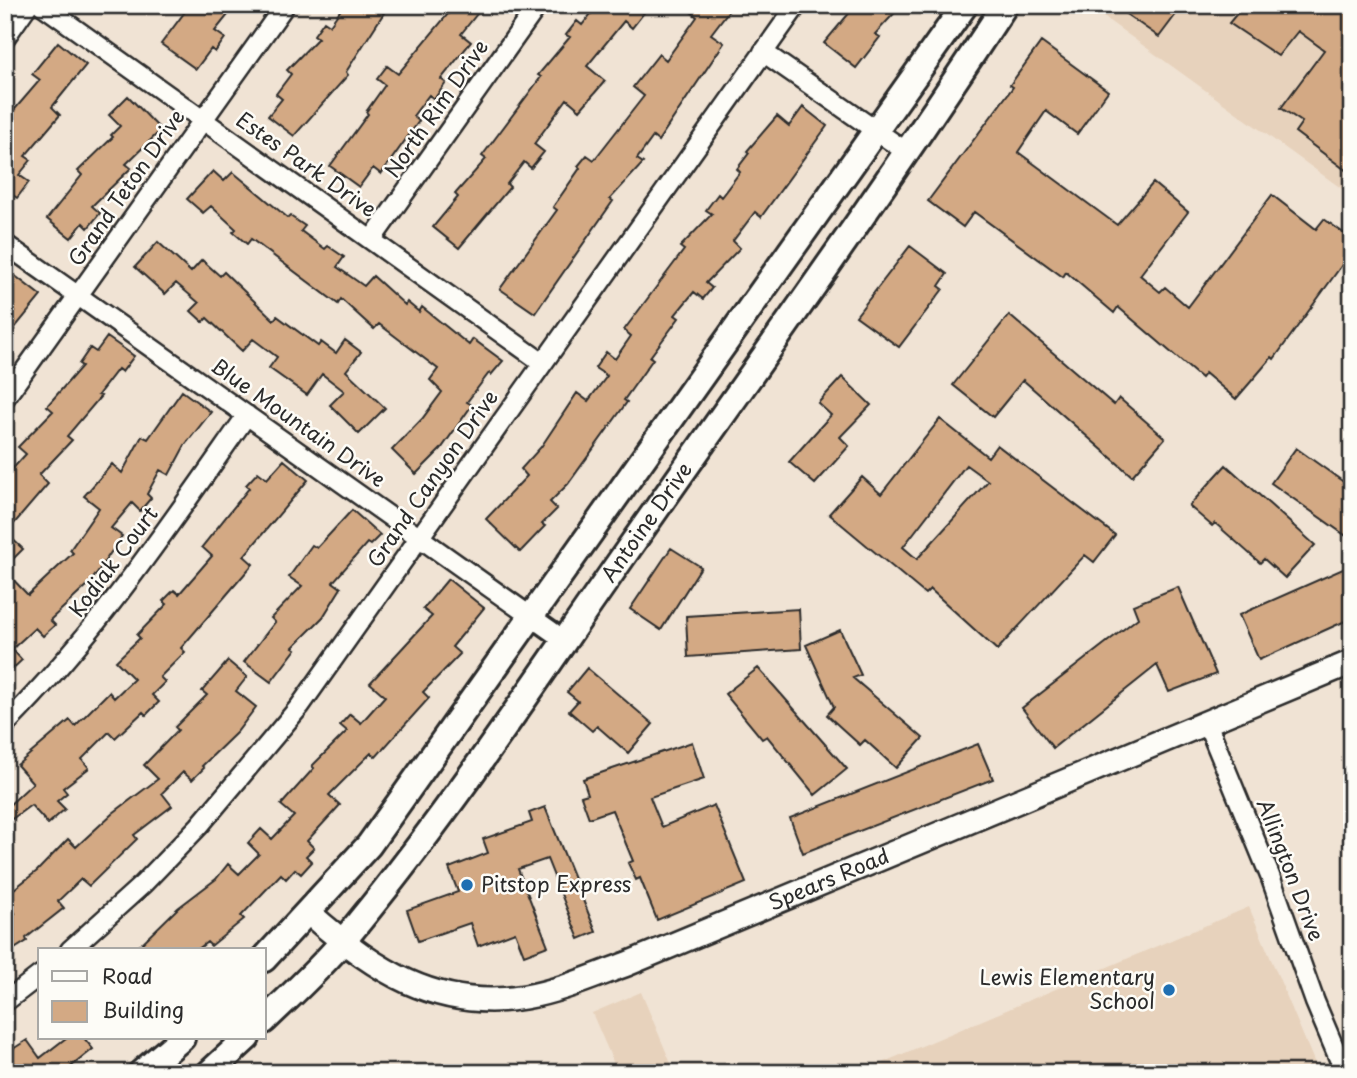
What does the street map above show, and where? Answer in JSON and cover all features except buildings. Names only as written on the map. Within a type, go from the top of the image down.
[{"type":"main road","name":"Antoine Drive","points":[[266,957],[369,845],[965,5]]},
{"type":"main road","name":"Antoine Drive","points":[[266,1019],[342,942],[464,784],[857,221],[908,153],[1005,5]]},
{"type":"main road","points":[[141,1073],[180,1040]]},
{"type":"main road","points":[[209,1073],[245,1040]]},
{"type":"street","points":[[5,38],[29,5]]},
{"type":"street","name":"Estes Park Drive","points":[[42,5],[543,363]]},
{"type":"street","name":"Grand Teton Drive","points":[[5,397],[285,5]]},
{"type":"street","name":"North Rim Drive","points":[[372,239],[538,5]]},
{"type":"street","name":"Grand Canyon Drive","points":[[72,948],[143,884],[252,766],[300,706],[797,5]]},
{"type":"street","points":[[763,52],[908,153]]},
{"type":"street","name":"Blue Mountain Drive","points":[[5,244],[564,640]]},
{"type":"street","name":"Kodiak Court","points":[[5,725],[46,684],[89,633],[138,569],[247,415]]},
{"type":"street","name":"Spears Road","points":[[309,913],[369,963],[400,979],[444,994],[493,999],[525,997],[561,988],[739,919],[1352,662]]},
{"type":"street","name":"Allington Drive","points":[[1208,723],[1345,1073]]},
{"type":"street","points":[[5,1002],[38,977]]},
{"type":"shaded area","points":[[1087,5],[1352,5],[1352,196],[1327,178]]},
{"type":"shaded area","name":"Lewis Elementary School","points":[[1249,907],[1319,1073],[858,1073]]},
{"type":"shaded area","points":[[641,992],[675,1073],[618,1073],[592,1013]]},
{"type":"place","name":"Pitstop Express","points":[[467,885]]},
{"type":"place","name":"Lewis Elementary School","points":[[1169,990]]}]
